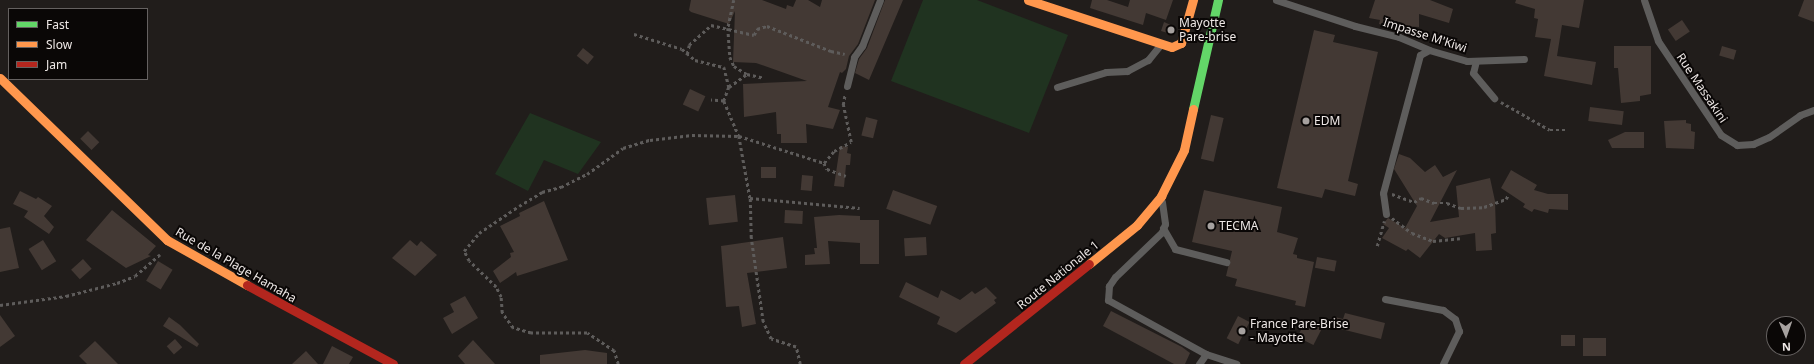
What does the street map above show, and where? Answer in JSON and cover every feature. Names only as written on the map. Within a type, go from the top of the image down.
[{"type":"street","points":[[1029,0],[1141,36],[1160,45],[1172,47],[1181,42],[1193,0]]},
{"type":"street","name":"Route Nationale 1","points":[[964,364],[1003,335],[1137,225],[1161,196],[1184,150],[1216,3]]},
{"type":"street","name":"Rue de la Plage Hamaha","points":[[0,78],[171,242],[302,317],[393,364]]},
{"type":"street","name":"Route Nationale 1","points":[[1161,196],[1174,147]]},
{"type":"lane","points":[[847,86],[854,57],[868,34],[880,0]]},
{"type":"lane","name":"Impasse M'Kiwi","points":[[1276,0],[1355,26],[1399,36],[1429,50],[1467,61],[1524,59]]},
{"type":"lane","name":"Rue Massakini","points":[[1644,0],[1658,41],[1721,135],[1737,145],[1753,144],[1769,137],[1800,115],[1814,110]]},
{"type":"lane","points":[[1057,87],[1106,72],[1127,70],[1148,60],[1160,45]]},
{"type":"lane","points":[[1386,214],[1383,193],[1420,55],[1429,50]]},
{"type":"lane","points":[[1476,61],[1472,73],[1494,98]]},
{"type":"lane","points":[[1161,196],[1163,228],[1176,249],[1226,262]]},
{"type":"lane","points":[[1163,228],[1158,238],[1115,277],[1109,286],[1108,300],[1206,354],[1236,364]]},
{"type":"lane","points":[[1385,299],[1443,310],[1455,319],[1459,331],[1443,364]]},
{"type":"lane","points":[[1199,364],[1206,354]]},
{"type":"path","points":[[734,0],[728,28],[730,57],[734,66],[747,74],[764,78]]},
{"type":"path","points":[[687,54],[689,45],[704,29],[712,25],[754,35],[757,29],[767,26],[831,51],[854,57]]},
{"type":"path","points":[[634,34],[682,49],[695,60],[724,67],[729,87],[724,101],[739,136],[750,198],[751,238],[763,322],[771,339],[796,347],[800,364]]},
{"type":"path","points":[[729,87],[747,74]]},
{"type":"path","points":[[824,163],[834,150],[851,142],[843,105],[847,86]]},
{"type":"path","points":[[1494,98],[1550,130],[1566,130]]},
{"type":"path","points":[[711,100],[724,101]]},
{"type":"path","points":[[618,364],[614,351],[587,333],[531,333],[513,328],[502,313],[501,297],[496,287],[469,261],[464,251],[479,233],[499,218],[542,192],[561,188],[587,174],[623,148],[650,140],[692,135],[739,136],[824,163],[827,169],[846,176]]},
{"type":"path","points":[[1383,193],[1414,202],[1421,198],[1434,203],[1447,203],[1461,208],[1484,207],[1506,199],[1508,195]]},
{"type":"path","points":[[750,198],[860,208]]},
{"type":"path","points":[[1377,246],[1386,214],[1412,233],[1433,241],[1460,238]]},
{"type":"path","points":[[0,305],[66,296],[117,283],[135,276],[159,256],[171,242]]},
{"type":"green space","points":[[923,0],[977,0],[1068,35],[1029,133],[891,81]]},
{"type":"green space","points":[[530,113],[601,142],[578,174],[544,160],[528,191],[495,174]]},
{"type":"building","points":[[691,0],[762,0],[786,9],[787,5],[793,7],[796,0],[808,0],[820,7],[822,0],[875,0],[858,44],[849,56],[846,69],[842,73],[840,72],[828,107],[840,110],[833,129],[806,124],[807,143],[781,143],[781,134],[777,134],[776,112],[744,117],[743,84],[807,81],[756,63],[733,62],[735,11],[729,24],[691,12],[689,10]]},
{"type":"building","points":[[885,0],[903,0],[869,80],[855,73],[859,59],[867,48]]},
{"type":"building","points":[[1092,0],[1107,0],[1128,7],[1130,0],[1173,0],[1166,20],[1146,13],[1143,25],[1090,8]]},
{"type":"building","points":[[1375,0],[1430,0],[1453,9],[1449,23],[1419,14],[1419,27],[1402,26],[1401,29],[1379,24],[1380,20],[1369,18]]},
{"type":"building","points":[[1516,0],[1584,0],[1579,28],[1562,25],[1557,56],[1596,62],[1592,85],[1544,76],[1551,39],[1535,37],[1538,19],[1534,18],[1535,9],[1515,3]]},
{"type":"building","points":[[1804,0],[1814,0],[1814,22],[1798,16]]},
{"type":"building","points":[[1682,20],[1690,32],[1676,41],[1668,30]]},
{"type":"building","points":[[1164,22],[1173,26],[1171,34],[1161,31]]},
{"type":"building","points":[[1314,30],[1335,35],[1333,42],[1378,52],[1348,181],[1358,184],[1355,196],[1325,189],[1322,198],[1277,188]]},
{"type":"building","points":[[1614,46],[1651,46],[1651,94],[1640,96],[1640,101],[1621,103],[1618,68],[1614,68]]},
{"type":"building","points":[[1722,46],[1736,50],[1734,60],[1719,56]]},
{"type":"building","points":[[583,48],[594,57],[588,65],[577,56]]},
{"type":"building","points":[[690,89],[705,96],[698,112],[683,104]]},
{"type":"building","points":[[1590,107],[1624,111],[1622,125],[1588,121]]},
{"type":"building","points":[[1211,115],[1224,118],[1214,162],[1201,159]]},
{"type":"building","points":[[866,117],[878,120],[873,138],[861,135]]},
{"type":"building","points":[[1686,120],[1686,123],[1691,124],[1691,131],[1695,132],[1694,149],[1666,148],[1664,121]]},
{"type":"building","points":[[88,131],[99,142],[92,150],[80,139]]},
{"type":"building","points":[[1625,132],[1644,132],[1644,148],[1612,148],[1608,140]]},
{"type":"building","points":[[840,146],[848,147],[847,153],[851,154],[850,165],[846,165],[844,187],[834,186]]},
{"type":"building","points":[[1399,154],[1410,158],[1425,172],[1435,165],[1443,177],[1457,170],[1430,222],[1459,217],[1456,186],[1490,178],[1495,201],[1496,233],[1491,234],[1492,250],[1476,251],[1475,233],[1445,238],[1439,234],[1420,258],[1408,249],[1406,251],[1382,238],[1389,228],[1383,224],[1388,218],[1405,228],[1417,206],[1394,169]]},
{"type":"building","points":[[761,167],[776,167],[776,178],[761,178]]},
{"type":"building","points":[[1511,170],[1537,185],[1534,190],[1548,194],[1568,194],[1568,210],[1549,209],[1548,213],[1534,209],[1532,212],[1523,207],[1525,204],[1501,188]]},
{"type":"building","points":[[802,175],[813,176],[812,191],[801,190]]},
{"type":"building","points":[[893,190],[937,206],[930,225],[886,209]]},
{"type":"building","points":[[1204,190],[1282,207],[1277,232],[1298,238],[1293,254],[1297,255],[1297,258],[1314,262],[1305,307],[1295,305],[1296,301],[1235,286],[1237,279],[1226,276],[1232,251],[1192,242]]},
{"type":"building","points":[[20,191],[36,199],[38,197],[52,206],[44,216],[54,227],[49,234],[24,217],[28,211],[13,204]]},
{"type":"building","points":[[735,195],[738,222],[709,225],[706,198]]},
{"type":"building","points":[[544,201],[568,260],[517,276],[516,272],[500,283],[493,271],[511,257],[510,253],[514,252],[500,226],[520,216],[519,213]]},
{"type":"building","points":[[112,210],[156,246],[148,255],[151,256],[126,268],[86,240]]},
{"type":"building","points":[[785,210],[803,211],[802,224],[784,223]]},
{"type":"building","points":[[839,215],[860,216],[860,220],[879,220],[879,264],[860,264],[860,243],[828,241],[830,264],[805,265],[805,255],[815,254],[814,248],[817,248],[814,217]]},
{"type":"building","points":[[10,227],[19,268],[0,272],[0,229]]},
{"type":"building","points":[[783,237],[787,268],[747,273],[756,324],[742,327],[739,306],[726,307],[721,246]]},
{"type":"building","points":[[926,237],[927,255],[905,256],[904,238]]},
{"type":"building","points":[[43,240],[56,261],[42,270],[29,249]]},
{"type":"building","points":[[410,240],[417,246],[421,241],[437,255],[415,276],[392,258]]},
{"type":"building","points":[[1317,257],[1337,261],[1335,272],[1315,268]]},
{"type":"building","points":[[83,259],[92,269],[80,279],[71,270]]},
{"type":"building","points":[[158,261],[173,270],[161,289],[146,281]]},
{"type":"building","points":[[906,282],[938,298],[941,290],[960,300],[972,291],[975,294],[986,287],[997,298],[994,300],[996,303],[956,333],[937,324],[940,317],[899,297]]},
{"type":"building","points":[[465,296],[478,318],[452,334],[443,318],[454,312],[450,304]]},
{"type":"building","points":[[1111,311],[1182,347],[1190,353],[1185,364],[1174,364],[1103,326]]},
{"type":"building","points":[[1345,313],[1385,323],[1381,339],[1333,327],[1335,317],[1343,319]]},
{"type":"building","points":[[0,315],[15,336],[0,347]]},
{"type":"building","points":[[1238,316],[1250,322],[1238,344],[1227,338]]},
{"type":"building","points":[[169,317],[180,325],[199,344],[197,347],[163,326]]},
{"type":"building","points":[[1306,320],[1322,328],[1313,345],[1297,337]]},
{"type":"building","points":[[1561,335],[1575,335],[1575,346],[1561,346]]},
{"type":"building","points":[[1583,338],[1606,338],[1606,356],[1583,356]]},
{"type":"building","points":[[175,339],[182,347],[174,355],[167,346]]},
{"type":"building","points":[[473,340],[495,364],[465,364],[458,356]]},
{"type":"building","points":[[95,341],[118,364],[87,364],[79,356]]},
{"type":"building","points":[[332,346],[353,357],[349,364],[323,364]]},
{"type":"building","points":[[585,350],[607,353],[607,364],[540,364],[540,355]]},
{"type":"building","points":[[306,351],[318,364],[292,364]]},
{"type":"traffic: fast","points":[[1193,109],[1218,0]]},
{"type":"traffic: slow","points":[[1028,0],[1172,47],[1181,43],[1193,0]]},
{"type":"traffic: slow","points":[[0,78],[167,240],[247,285]]},
{"type":"traffic: slow","points":[[1089,264],[1137,225],[1161,196],[1184,150],[1193,109]]},
{"type":"traffic: jam","points":[[964,364],[1089,264]]},
{"type":"traffic: jam","points":[[247,285],[393,364]]},
{"type":"place","name":"Mayotte Pare-brise","points":[[1171,30]]},
{"type":"place","name":"EDM","points":[[1306,121]]},
{"type":"place","name":"TECMA","points":[[1211,226]]},
{"type":"place","name":"France Pare-Brise - Mayotte","points":[[1242,331]]}]
